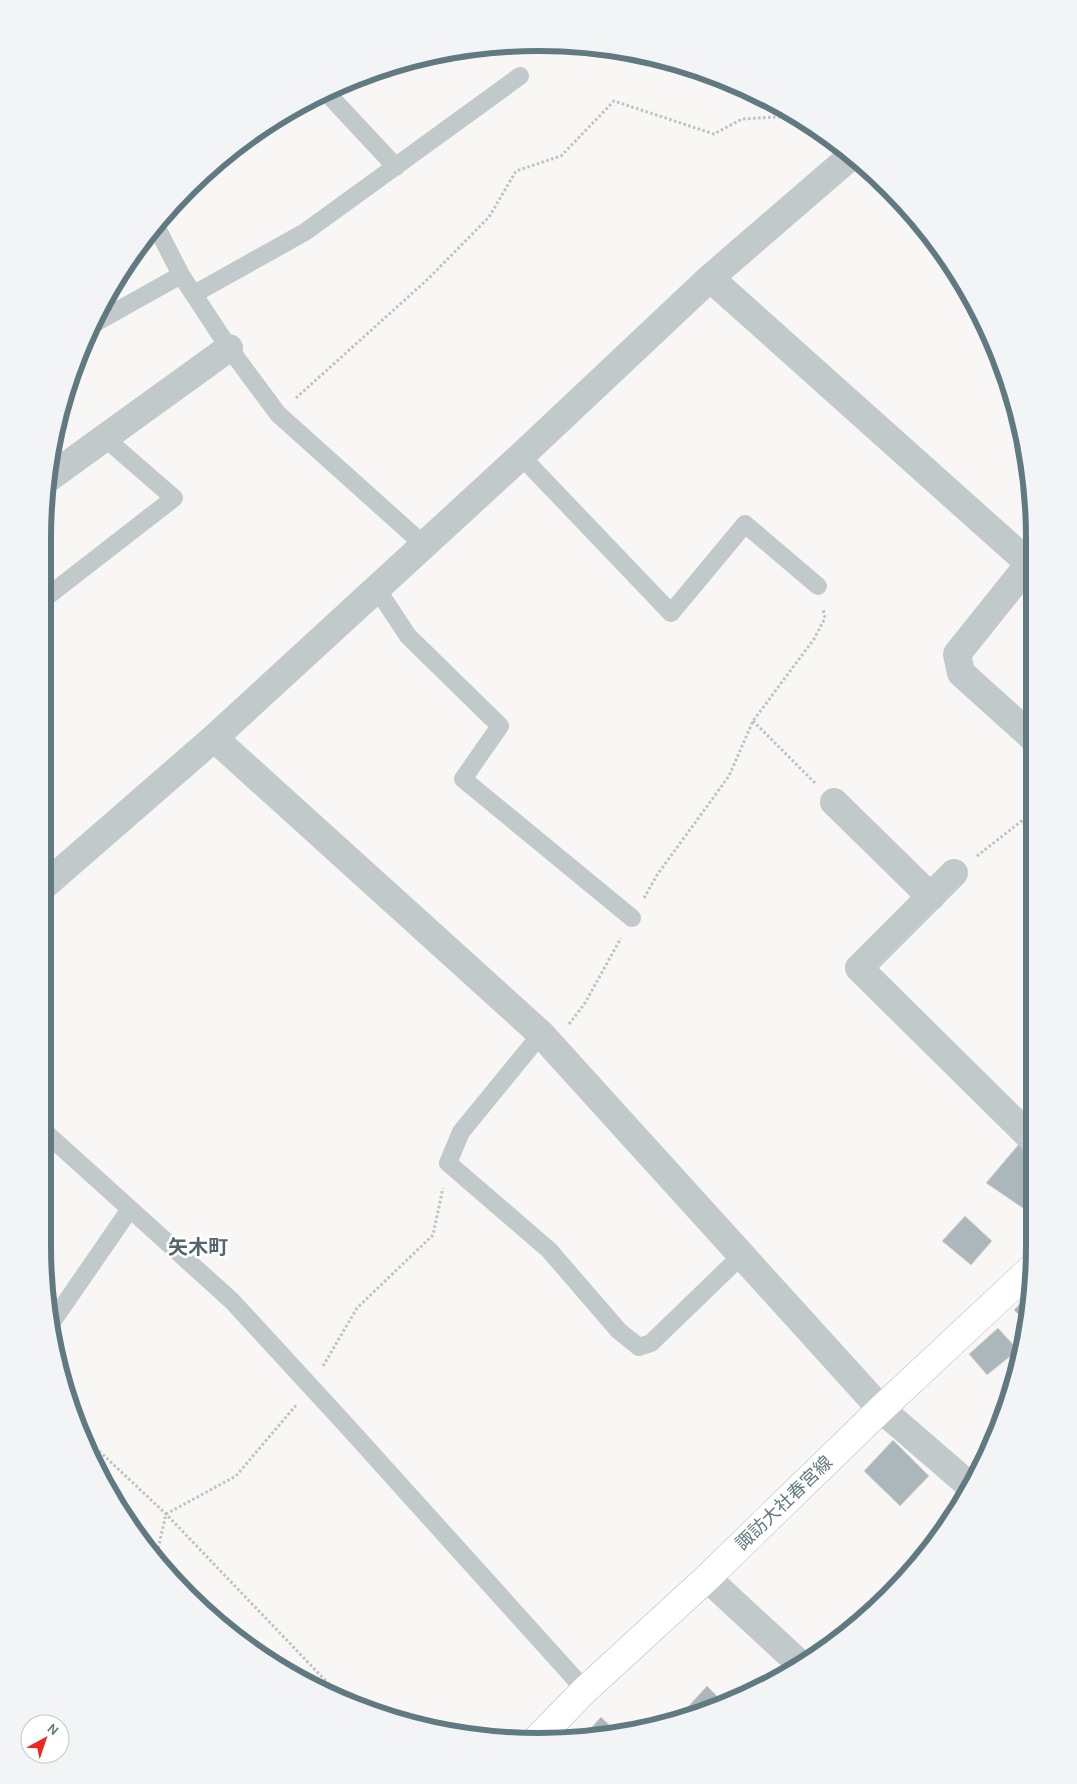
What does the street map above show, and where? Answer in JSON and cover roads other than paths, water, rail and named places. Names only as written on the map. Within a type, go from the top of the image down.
[{"type":"main road","name":"諏訪大社春宮線","points":[[543,1733],[585,1690],[707,1578],[881,1409],[1025,1274]]},
{"type":"street","points":[[51,880],[214,738],[378,589],[710,278],[846,161]]},
{"type":"street","points":[[710,278],[1026,561]]},
{"type":"street","points":[[55,474],[229,348]]},
{"type":"street","points":[[1026,571],[958,654],[961,672],[1026,732]]},
{"type":"street","points":[[214,738],[547,1040],[881,1409],[965,1481]]},
{"type":"street","points":[[834,802],[931,897]]},
{"type":"street","points":[[954,873],[859,968],[1026,1133]]},
{"type":"street","points":[[707,1578],[795,1659]]},
{"type":"lane","points":[[194,294],[305,232],[520,76]]},
{"type":"lane","points":[[331,97],[396,167]]},
{"type":"lane","points":[[159,233],[181,275],[229,348],[278,414],[424,545]]},
{"type":"lane","points":[[104,318],[181,275]]},
{"type":"lane","points":[[51,594],[174,498],[105,438]]},
{"type":"lane","points":[[521,456],[671,613],[745,524],[818,586]]},
{"type":"lane","points":[[378,589],[408,636],[500,726],[464,779],[632,918]]},
{"type":"lane","points":[[547,1040],[461,1132],[448,1163],[550,1250],[619,1331],[638,1346],[651,1343],[742,1255]]},
{"type":"lane","points":[[51,1138],[232,1301],[585,1690]]},
{"type":"lane","points":[[56,1315],[130,1209]]},
{"type":"district","name":"矢木町","points":[[198,1247]]}]
